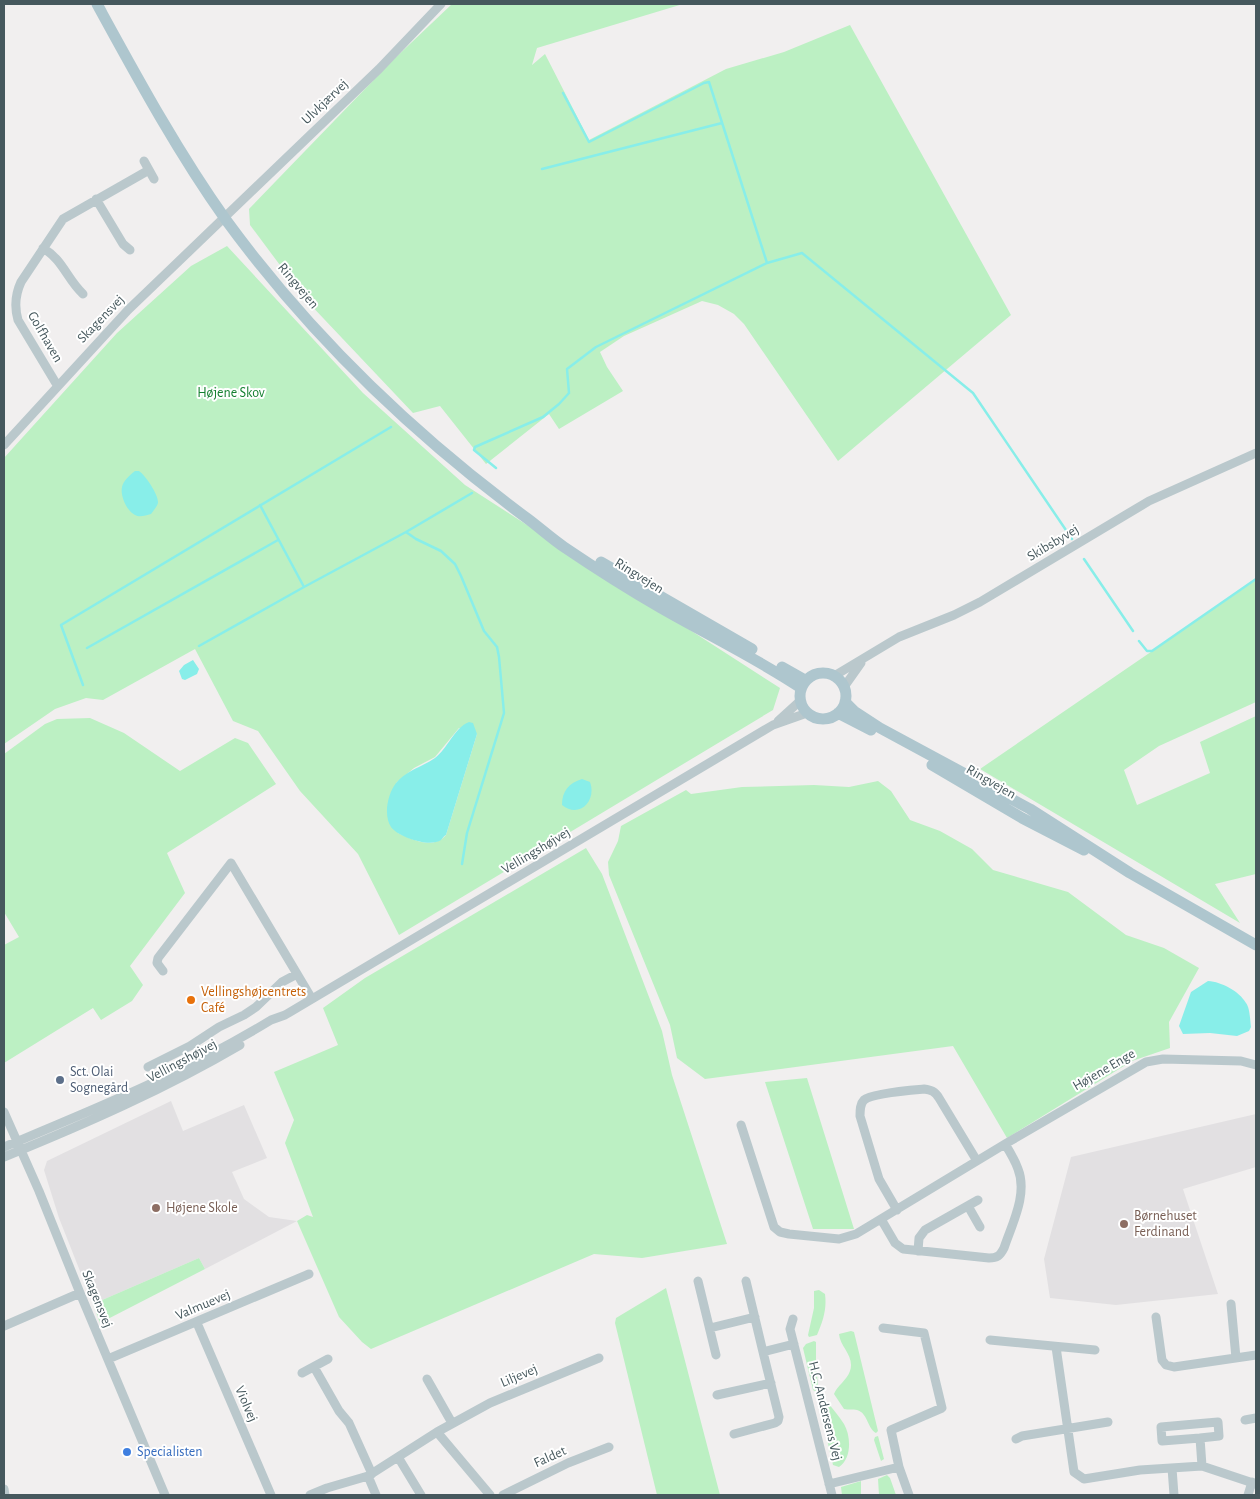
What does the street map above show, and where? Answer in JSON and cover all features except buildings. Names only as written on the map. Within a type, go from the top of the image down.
[{"type":"main road","name":"Ringvejen","points":[[97,4],[163,124],[225,218],[254,257],[294,305],[352,369],[411,425],[477,481],[562,545],[662,609],[803,684]]},
{"type":"main road","points":[[819,673],[834,676],[844,687],[845,702],[838,713],[830,718],[820,719],[807,713],[800,701],[803,684],[819,673]]},
{"type":"main road","name":"Ringvejen","points":[[845,702],[854,711],[880,728],[1030,809],[1130,873]]},
{"type":"main road","name":"Ringvejen","points":[[838,713],[850,718],[1022,818],[1130,873],[1256,945]]},
{"type":"street","name":"Ulvkjærvej","points":[[225,218],[379,69],[441,4]]},
{"type":"street","name":"Golfhaven","points":[[57,385],[22,328],[15,311],[16,292],[62,219],[96,199],[146,165],[154,179]]},
{"type":"street","points":[[96,199],[123,244],[130,250]]},
{"type":"street","name":"Skagensvej","points":[[4,445],[57,385],[128,310],[214,226],[225,218]]},
{"type":"street","points":[[42,248],[54,255],[75,287],[83,294]]},
{"type":"street","name":"Skibsbyvej","points":[[834,676],[912,630],[954,615],[980,602],[1150,501],[1256,453]]},
{"type":"street","name":"Skibsbyvej","points":[[844,687],[864,658]]},
{"type":"street","name":"Vellingshøjvej","points":[[4,1157],[19,1146],[142,1098],[196,1071],[274,1025],[285,1015],[773,725],[800,701]]},
{"type":"street","name":"Vellingshøjvej","points":[[773,725],[807,713]]},
{"type":"street","points":[[162,971],[157,963],[158,958],[231,864],[312,999]]},
{"type":"street","name":"Vellingshøjvej","points":[[148,1067],[190,1046],[250,1011],[282,982],[296,974]]},
{"type":"street","name":"Højene Enge","points":[[741,1125],[774,1227],[780,1232],[839,1239],[856,1234],[1146,1062],[1163,1059],[1241,1061],[1256,1065]]},
{"type":"street","points":[[897,1210],[879,1179],[860,1116],[860,1106],[864,1101],[879,1095],[924,1089],[931,1090],[939,1098],[977,1161]]},
{"type":"street","name":"Skagensvej","points":[[4,1112],[39,1191],[165,1495]]},
{"type":"street","points":[[881,1219],[896,1243],[903,1249],[989,1258],[995,1258],[1000,1255],[1021,1196],[1022,1185],[1019,1169],[1005,1144]]},
{"type":"street","name":"Vellingshøjvej","points":[[4,1147],[19,1146]]},
{"type":"street","points":[[918,1252],[920,1235],[925,1230],[978,1200]]},
{"type":"street","points":[[968,1206],[980,1227]]},
{"type":"street","name":"Valmuevej","points":[[108,1359],[309,1274]]},
{"type":"street","points":[[698,1281],[716,1355]]},
{"type":"street","points":[[734,1434],[775,1423],[779,1417],[746,1281]]},
{"type":"street","points":[[4,1326],[80,1293]]},
{"type":"street","points":[[1231,1304],[1236,1358]]},
{"type":"street","points":[[710,1328],[755,1317]]},
{"type":"street","points":[[1156,1317],[1162,1360],[1166,1365],[1174,1367],[1256,1355]]},
{"type":"street","name":"H.C. Andersens Vej","points":[[793,1319],[790,1329],[829,1484],[829,1495]]},
{"type":"street","name":"Violvej","points":[[196,1323],[271,1495]]},
{"type":"street","points":[[883,1328],[924,1333],[942,1408],[891,1430],[899,1467],[909,1495]]},
{"type":"street","points":[[990,1340],[1095,1350]]},
{"type":"street","points":[[763,1352],[794,1344]]},
{"type":"street","points":[[1056,1347],[1074,1472],[1084,1479],[1140,1470],[1202,1466],[1254,1483],[1248,1495]]},
{"type":"street","name":"Liljevej","points":[[310,1495],[370,1475],[452,1423],[490,1403],[599,1358]]},
{"type":"street","points":[[302,1373],[328,1359]]},
{"type":"street","points":[[314,1367],[339,1411],[349,1423],[376,1495]]},
{"type":"street","points":[[427,1379],[452,1423]]},
{"type":"street","points":[[717,1395],[771,1383]]},
{"type":"street","points":[[1245,1420],[1256,1418]]},
{"type":"street","points":[[1016,1439],[1022,1436],[1108,1422]]},
{"type":"street","points":[[1218,1422],[1219,1436],[1200,1438],[1162,1441],[1161,1427],[1218,1422]]},
{"type":"street","points":[[437,1432],[490,1495]]},
{"type":"street","points":[[1200,1438],[1202,1466]]},
{"type":"street","name":"Faldet","points":[[503,1495],[568,1463],[609,1447]]},
{"type":"street","points":[[398,1457],[421,1495]]},
{"type":"street","points":[[829,1484],[899,1467]]},
{"type":"street","points":[[1172,1468],[1174,1495]]},
{"type":"street","points":[[4,1488],[5,1495]]},
{"type":"shaded area","name":"Højene Skole","points":[[171,1101],[183,1131],[244,1105],[267,1158],[232,1172],[244,1199],[269,1217],[297,1221],[205,1269],[199,1258],[93,1304],[59,1218],[44,1170],[47,1161]]},
{"type":"shaded area","name":"Børnehuset Ferdinand","points":[[1256,1114],[1256,1167],[1183,1189],[1218,1294],[1116,1305],[1050,1298],[1044,1259],[1071,1157]]},
{"type":"green space","points":[[452,4],[683,4],[537,48],[532,65],[545,54],[589,140],[726,69],[784,52],[850,25],[1011,315],[838,461],[744,324],[734,314],[718,305],[702,301],[624,336],[600,352],[607,367],[623,391],[559,429],[549,414],[486,464],[440,406],[413,413],[306,300],[250,225],[249,209],[392,61]]},
{"type":"green space","name":"Højene Skov","points":[[227,246],[363,393],[465,485],[780,688],[773,710],[399,935],[358,854],[300,791],[258,731],[233,721],[195,649],[103,700],[86,698],[55,709],[4,744],[4,458],[117,333],[191,266]],"holes":[[[459,728],[477,734],[446,835],[441,840],[429,843],[416,841],[398,833],[396,783],[414,768],[435,757]]]},
{"type":"green space","points":[[1256,580],[1256,702],[1159,746],[1124,770],[1137,805],[1210,773],[1200,742],[1256,716],[1256,874],[1215,884],[1240,923],[980,769]]},
{"type":"green space","points":[[90,718],[124,733],[180,771],[235,738],[248,743],[276,784],[167,853],[185,893],[130,966],[143,985],[132,1001],[101,1020],[93,1008],[4,1063],[4,945],[19,937],[4,912],[4,754],[45,724],[57,719]]},
{"type":"green space","points":[[878,781],[891,791],[910,820],[940,831],[972,849],[993,870],[1068,892],[1126,935],[1164,948],[1199,968],[1169,1022],[1170,1048],[1132,1061],[1007,1138],[953,1046],[705,1079],[677,1058],[670,1025],[609,875],[608,862],[618,841],[621,826],[686,790],[691,794],[742,787],[814,785],[849,787]]},
{"type":"green space","points":[[586,848],[602,874],[662,1031],[672,1075],[727,1244],[642,1258],[594,1254],[371,1349],[339,1317],[297,1221],[307,1215],[313,1217],[285,1143],[294,1120],[274,1072],[338,1045],[323,1008],[365,978]]},
{"type":"green space","points":[[807,1078],[854,1229],[813,1229],[765,1082]]},
{"type":"green space","points":[[199,1258],[205,1269],[100,1323],[93,1304]]},
{"type":"green space","points":[[666,1288],[720,1495],[657,1495],[615,1323],[616,1318]]},
{"type":"green space","points":[[819,1290],[825,1294],[824,1315],[817,1335],[809,1337],[814,1308],[814,1291]]},
{"type":"green space","points":[[854,1332],[878,1431],[876,1433],[861,1412],[844,1409],[834,1394],[849,1374],[851,1366],[851,1361],[839,1334]]},
{"type":"green space","points":[[816,1342],[818,1389],[815,1391],[813,1390],[803,1348],[806,1344]]},
{"type":"green space","points":[[822,1400],[827,1402],[838,1415],[848,1435],[848,1453],[839,1467],[833,1465],[819,1405]]},
{"type":"green space","points":[[878,1436],[884,1459],[881,1461],[874,1440]]},
{"type":"green space","points":[[887,1475],[890,1478],[896,1495],[879,1495],[878,1479]]},
{"type":"green space","points":[[861,1481],[861,1495],[842,1495],[841,1487]]},
{"type":"water","points":[[135,471],[139,471],[145,477],[158,499],[158,503],[151,514],[135,515],[129,510],[123,499],[123,485],[127,478]]},
{"type":"water","points":[[193,660],[199,669],[197,674],[185,680],[182,679],[179,671],[184,665]]},
{"type":"water","points":[[469,722],[473,723],[477,734],[446,835],[441,840],[430,843],[407,838],[395,831],[391,827],[387,816],[389,798],[393,787],[405,775],[440,754],[455,733]]},
{"type":"water","points":[[582,779],[590,782],[592,789],[589,801],[580,809],[568,809],[562,805],[563,796],[567,788]]},
{"type":"water","points":[[1208,981],[1230,988],[1243,999],[1249,1011],[1251,1027],[1249,1031],[1237,1036],[1210,1033],[1183,1034],[1179,1026],[1191,992]]},
{"type":"waterway","points":[[563,93],[589,142],[709,82],[767,263]]},
{"type":"waterway","points":[[542,169],[722,123]]},
{"type":"waterway","points":[[496,468],[474,450],[475,447],[543,417],[559,404],[569,393],[567,369],[596,347],[767,263],[802,253],[973,393],[1072,539]]},
{"type":"waterway","points":[[83,685],[61,625],[391,427]]},
{"type":"waterway","points":[[260,505],[304,587],[406,532],[472,493]]},
{"type":"waterway","points":[[406,532],[441,551],[455,564],[484,631],[497,647],[499,657],[504,713],[467,833],[462,864]]},
{"type":"waterway","points":[[87,648],[278,540]]},
{"type":"waterway","points":[[1084,559],[1133,631]]},
{"type":"waterway","points":[[1139,641],[1147,651],[1152,651],[1256,579]]},
{"type":"waterway","points":[[199,646],[304,587]]},
{"type":"place","name":"Vellingshøjcentrets Café","points":[[191,1000]]},
{"type":"place","name":"Sct. Olai Sognegård","points":[[60,1080]]},
{"type":"place","name":"Højene Skole","points":[[156,1208]]},
{"type":"place","name":"Børnehuset Ferdinand","points":[[1124,1224]]},
{"type":"place","name":"Specialisten","points":[[127,1452]]}]
